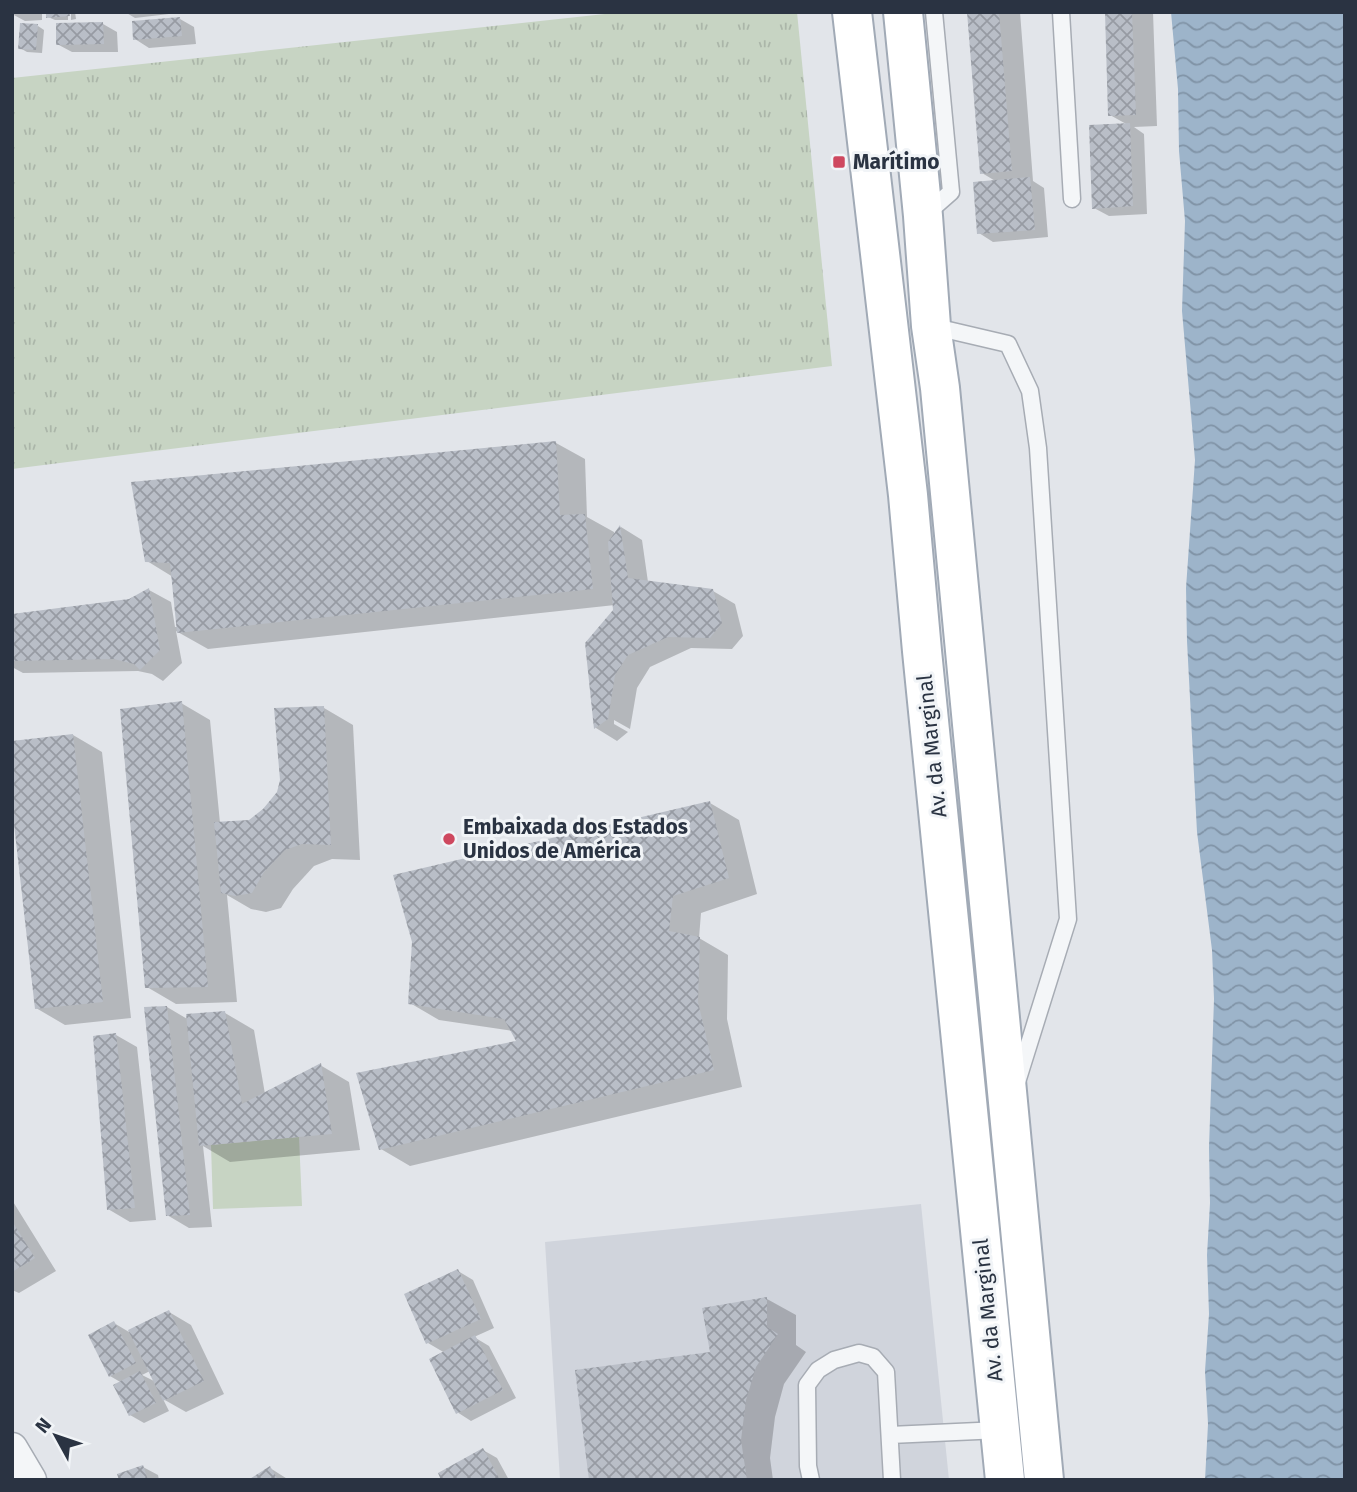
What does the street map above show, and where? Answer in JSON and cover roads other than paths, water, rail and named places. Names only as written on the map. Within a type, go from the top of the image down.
[{"type":"main road","name":"Av. da Marginal","points":[[852,12],[908,495],[1005,1480]]},
{"type":"main road","name":"Av. da Marginal","points":[[903,12],[931,326],[940,388],[1044,1480]]},
{"type":"street","points":[[12,1448],[31,1480]]},
{"type":"lane","points":[[923,216],[951,192],[934,12]]},
{"type":"lane","points":[[1060,12],[1072,199]]},
{"type":"lane","points":[[931,326],[1008,344],[1030,391],[1038,448],[1068,919],[1009,1106]]},
{"type":"lane","points":[[811,1480],[808,1466],[807,1385],[818,1370],[834,1360],[859,1353],[873,1357],[886,1372],[892,1480]]},
{"type":"lane","points":[[890,1435],[1000,1430]]},
{"type":"water","points":[[1171,12],[1345,12],[1345,1480],[1205,1480],[1208,1424],[1205,1371],[1209,1314],[1209,1148],[1214,999],[1212,950],[1197,832],[1187,641],[1186,588],[1195,460],[1182,311],[1185,221]]},
{"type":"place","name":"Marítimo","points":[[839,162]]},
{"type":"place","name":"Embaixada dos Estados Unidos de América","points":[[449,839]]}]
